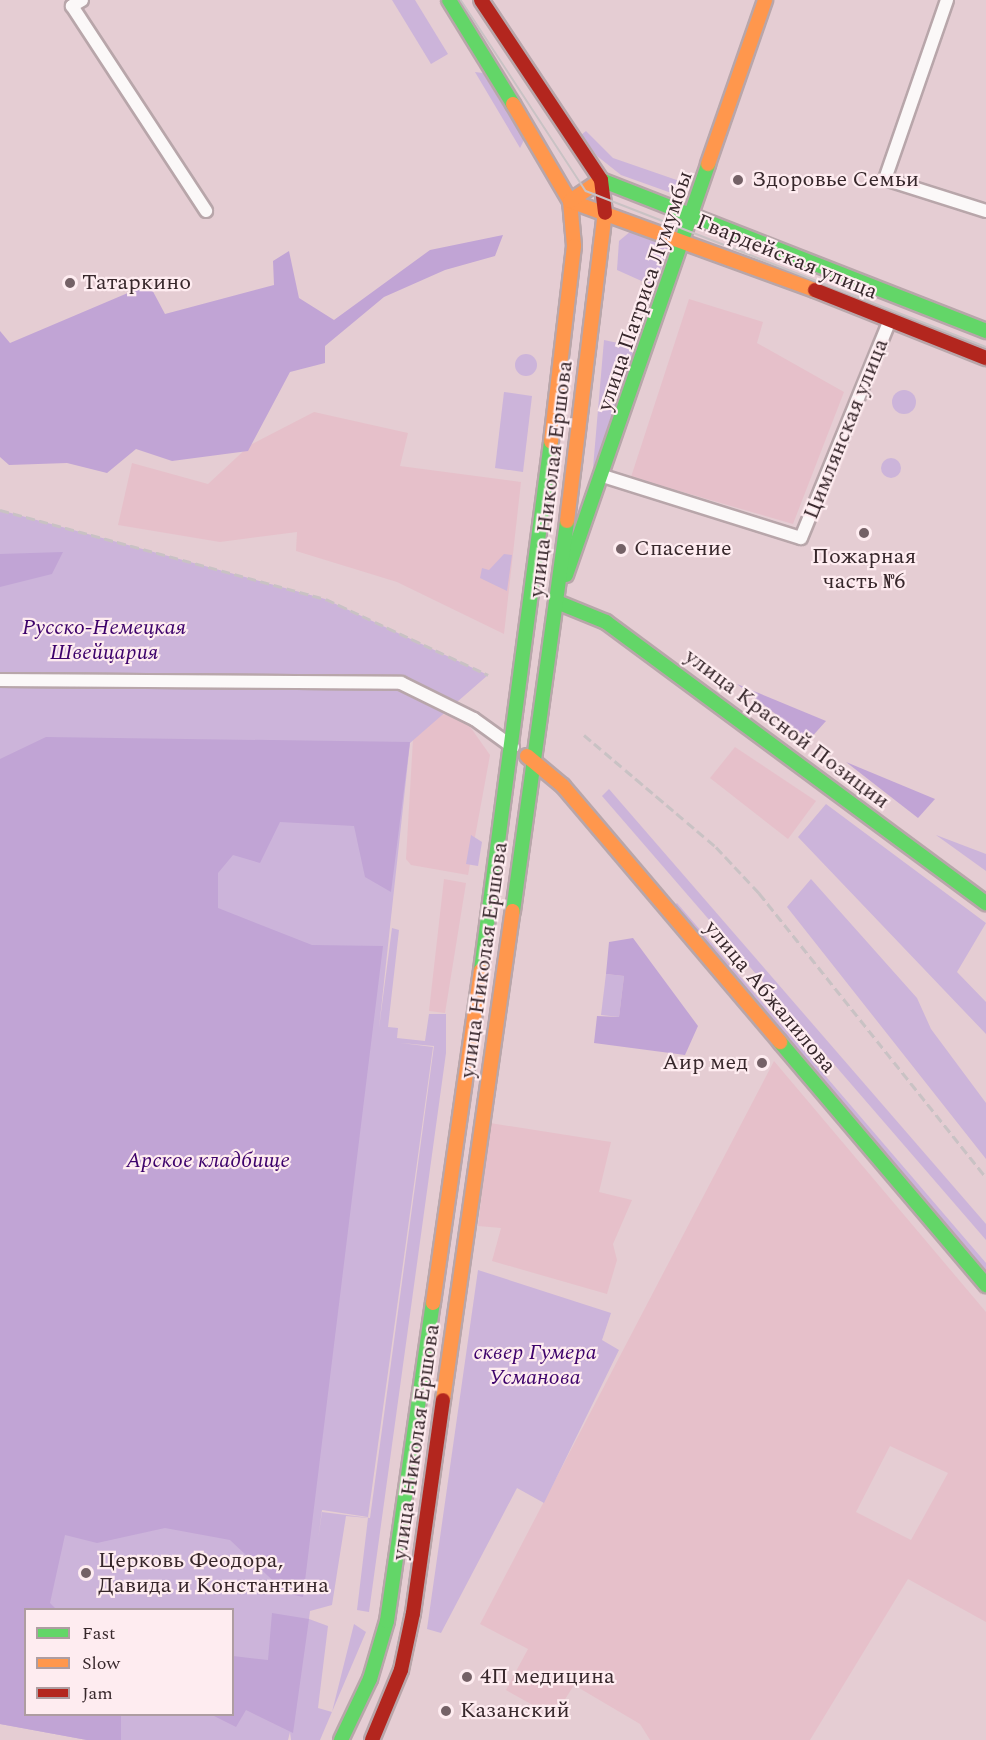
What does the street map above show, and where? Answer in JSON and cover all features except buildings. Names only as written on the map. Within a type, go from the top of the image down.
[{"type":"main road","points":[[448,0],[570,201],[602,180]]},
{"type":"main road","name":"улица Николая Ершова","points":[[372,1740],[401,1670],[413,1612],[557,597],[605,213],[602,180],[481,0]]},
{"type":"main road","name":"улица Патриса Лумумбы","points":[[557,597],[603,476],[686,239],[765,0]]},
{"type":"main road","name":"Гвардейская улица","points":[[602,180],[986,331]]},
{"type":"main road","name":"Гвардейская улица","points":[[570,201],[686,239],[986,358]]},
{"type":"main road","name":"улица Николая Ершова","points":[[341,1740],[370,1679],[387,1621],[513,747],[571,282],[570,201]]},
{"type":"main road","name":"улица Красной Позиции","points":[[557,597],[606,621],[986,903]]},
{"type":"main road","name":"улица Абжалилова","points":[[513,747],[534,761],[563,786],[986,1285]]},
{"type":"street","points":[[947,0],[885,179],[984,208]]},
{"type":"street","points":[[77,3],[206,211]]},
{"type":"street","name":"Цимлянская улица","points":[[603,476],[801,538],[890,320]]},
{"type":"street","points":[[0,680],[401,683],[474,719],[513,747]]},
{"type":"shaded area","points":[[689,299],[763,322],[757,343],[844,392],[793,524],[631,477]]},
{"type":"shaded area","points":[[314,412],[408,433],[400,466],[521,482],[504,634],[397,582],[296,551],[297,532],[220,542],[118,525],[132,463],[208,484],[250,445]]},
{"type":"shaded area","points":[[415,706],[466,721],[490,755],[468,875],[411,865],[406,859]]},
{"type":"shaded area","points":[[735,747],[816,801],[788,839],[710,778]]},
{"type":"shaded area","points":[[444,879],[466,883],[445,1013],[429,1011]]},
{"type":"shaded area","points":[[774,1061],[986,1312],[986,1622],[908,1579],[810,1740],[650,1740],[640,1724],[574,1685],[554,1717],[506,1690],[528,1649],[480,1624]],"holes":[[[890,1446],[948,1473],[911,1540],[856,1512]]]},
{"type":"shaded area","points":[[490,1123],[611,1142],[599,1192],[632,1200],[613,1244],[617,1260],[607,1294],[492,1261],[501,1228],[478,1226]]},
{"type":"green space","points":[[392,0],[415,0],[448,54],[431,64]]},
{"type":"green space","points":[[475,72],[483,73],[524,140],[520,148]]},
{"type":"green space","points":[[586,131],[613,158],[694,186],[677,195],[621,175],[597,156],[581,135]]},
{"type":"green space","points":[[631,231],[664,238],[669,245],[655,287],[617,270],[619,241]]},
{"type":"green space","points":[[503,235],[495,256],[445,270],[384,297],[325,346],[325,363],[290,372],[248,451],[172,461],[136,449],[107,473],[67,463],[9,465],[0,457],[0,331],[10,343],[149,284],[165,314],[274,285],[273,261],[289,251],[299,298],[334,320],[430,250]]},
{"type":"green space","points":[[604,340],[632,346],[634,361],[593,468]]},
{"type":"green space","points":[[522,354],[530,354],[537,361],[537,369],[530,376],[522,376],[515,369],[515,361]]},
{"type":"green space","points":[[904,390],[909,391],[915,397],[915,407],[909,413],[904,414],[899,413],[893,407],[892,402],[893,397],[899,391]]},
{"type":"green space","points":[[504,392],[532,396],[523,472],[495,468]]},
{"type":"green space","points":[[891,458],[898,461],[901,468],[898,475],[891,478],[884,475],[881,468],[884,461]]},
{"type":"green space","name":"Арское кладбище","points":[[0,510],[325,599],[488,675],[410,743],[379,1028],[392,928],[399,930],[388,1027],[398,1028],[397,1038],[425,1041],[429,1014],[446,1014],[446,1053],[369,1612],[357,1610],[368,1518],[346,1516],[332,1605],[310,1611],[309,1619],[328,1626],[318,1708],[332,1712],[320,1740],[291,1740],[290,1732],[288,1740],[87,1740],[0,1724]],"holes":[[[401,1043],[434,1046],[370,1518],[322,1512],[318,1540],[322,1510],[368,1517],[433,1047]]]},
{"type":"green space","points":[[63,552],[52,574],[0,587],[0,554]]},
{"type":"green space","points":[[504,554],[512,555],[507,591],[480,578],[482,568],[489,570]]},
{"type":"green space","points":[[737,684],[826,721],[809,740]]},
{"type":"green space","name":"Арское кладбище","points":[[46,737],[410,742],[391,892],[365,877],[354,826],[280,822],[260,863],[233,855],[218,873],[218,908],[312,945],[383,946],[303,1597],[286,1593],[230,1540],[165,1528],[97,1543],[65,1535],[50,1603],[55,1608],[24,1608],[24,1716],[121,1716],[121,1740],[87,1740],[0,1724],[0,759]]},
{"type":"green space","points":[[846,762],[935,799],[918,818]]},
{"type":"green space","points":[[609,789],[986,1224],[986,1240],[602,796]]},
{"type":"green space","points":[[826,804],[986,923],[957,972],[986,1002],[986,1034],[798,837]]},
{"type":"green space","points":[[471,835],[482,842],[478,866],[466,864]]},
{"type":"green space","points":[[936,835],[986,854],[986,871]]},
{"type":"green space","points":[[811,879],[917,998],[931,1029],[986,1103],[986,1159],[787,907]]},
{"type":"green space","points":[[677,903],[986,1263],[986,1277],[671,908]]},
{"type":"green space","points":[[633,938],[698,1026],[685,1055],[594,1043],[597,1016],[619,1017],[624,976],[606,974],[609,942]]},
{"type":"green space","points":[[606,974],[624,976],[619,1017],[601,1015]]},
{"type":"green space","name":"сквер Гумера Усманова","points":[[478,1270],[611,1313],[602,1340],[619,1350],[544,1503],[517,1488],[441,1633],[427,1629]]},
{"type":"green space","points":[[272,1613],[309,1619],[293,1733],[246,1710],[236,1727],[214,1716],[234,1716],[234,1656],[268,1660]]},
{"type":"green space","points":[[354,1624],[366,1632],[332,1712]]},
{"type":"tram line","points":[[461,0],[586,191],[986,347]]},
{"type":"railway","points":[[0,510],[326,599],[488,675]]},
{"type":"railway","points":[[584,735],[716,847],[759,893],[986,1177]]},
{"type":"traffic: fast","points":[[449,0],[513,104]]},
{"type":"traffic: fast","points":[[566,575],[708,164]]},
{"type":"traffic: fast","points":[[601,180],[986,331]]},
{"type":"traffic: fast","points":[[481,970],[551,442]]},
{"type":"traffic: fast","points":[[513,911],[567,521]]},
{"type":"traffic: fast","points":[[557,602],[606,622],[986,903]]},
{"type":"traffic: fast","points":[[780,1042],[986,1285]]},
{"type":"traffic: fast","points":[[341,1740],[370,1679],[387,1621],[433,1303]]},
{"type":"traffic: slow","points":[[708,164],[765,0]]},
{"type":"traffic: slow","points":[[513,104],[570,201],[574,246],[551,442]]},
{"type":"traffic: slow","points":[[570,201],[601,180]]},
{"type":"traffic: slow","points":[[570,201],[815,290]]},
{"type":"traffic: slow","points":[[567,521],[605,213]]},
{"type":"traffic: slow","points":[[527,756],[563,786],[780,1042]]},
{"type":"traffic: slow","points":[[443,1400],[513,911]]},
{"type":"traffic: slow","points":[[433,1303],[481,970]]},
{"type":"traffic: jam","points":[[481,0],[601,180],[605,213]]},
{"type":"traffic: jam","points":[[815,290],[986,358]]},
{"type":"traffic: jam","points":[[372,1740],[401,1670],[413,1613],[443,1400]]},
{"type":"place","name":"Здоровье Семьи","points":[[738,180]]},
{"type":"place","name":"Татаркино","points":[[70,283]]},
{"type":"place","name":"Пожарная часть №6","points":[[864,533]]},
{"type":"place","name":"Спасение","points":[[621,549]]},
{"type":"place","name":"Аир мед","points":[[762,1063]]},
{"type":"place","name":"Церковь Феодора, Давида и Константина","points":[[86,1573]]},
{"type":"place","name":"4П медицина","points":[[467,1677]]},
{"type":"place","name":"Казанский","points":[[446,1711]]},
{"type":"park label","name":"Русско-Немецкая Швейцария","points":[[104,640]]}]
